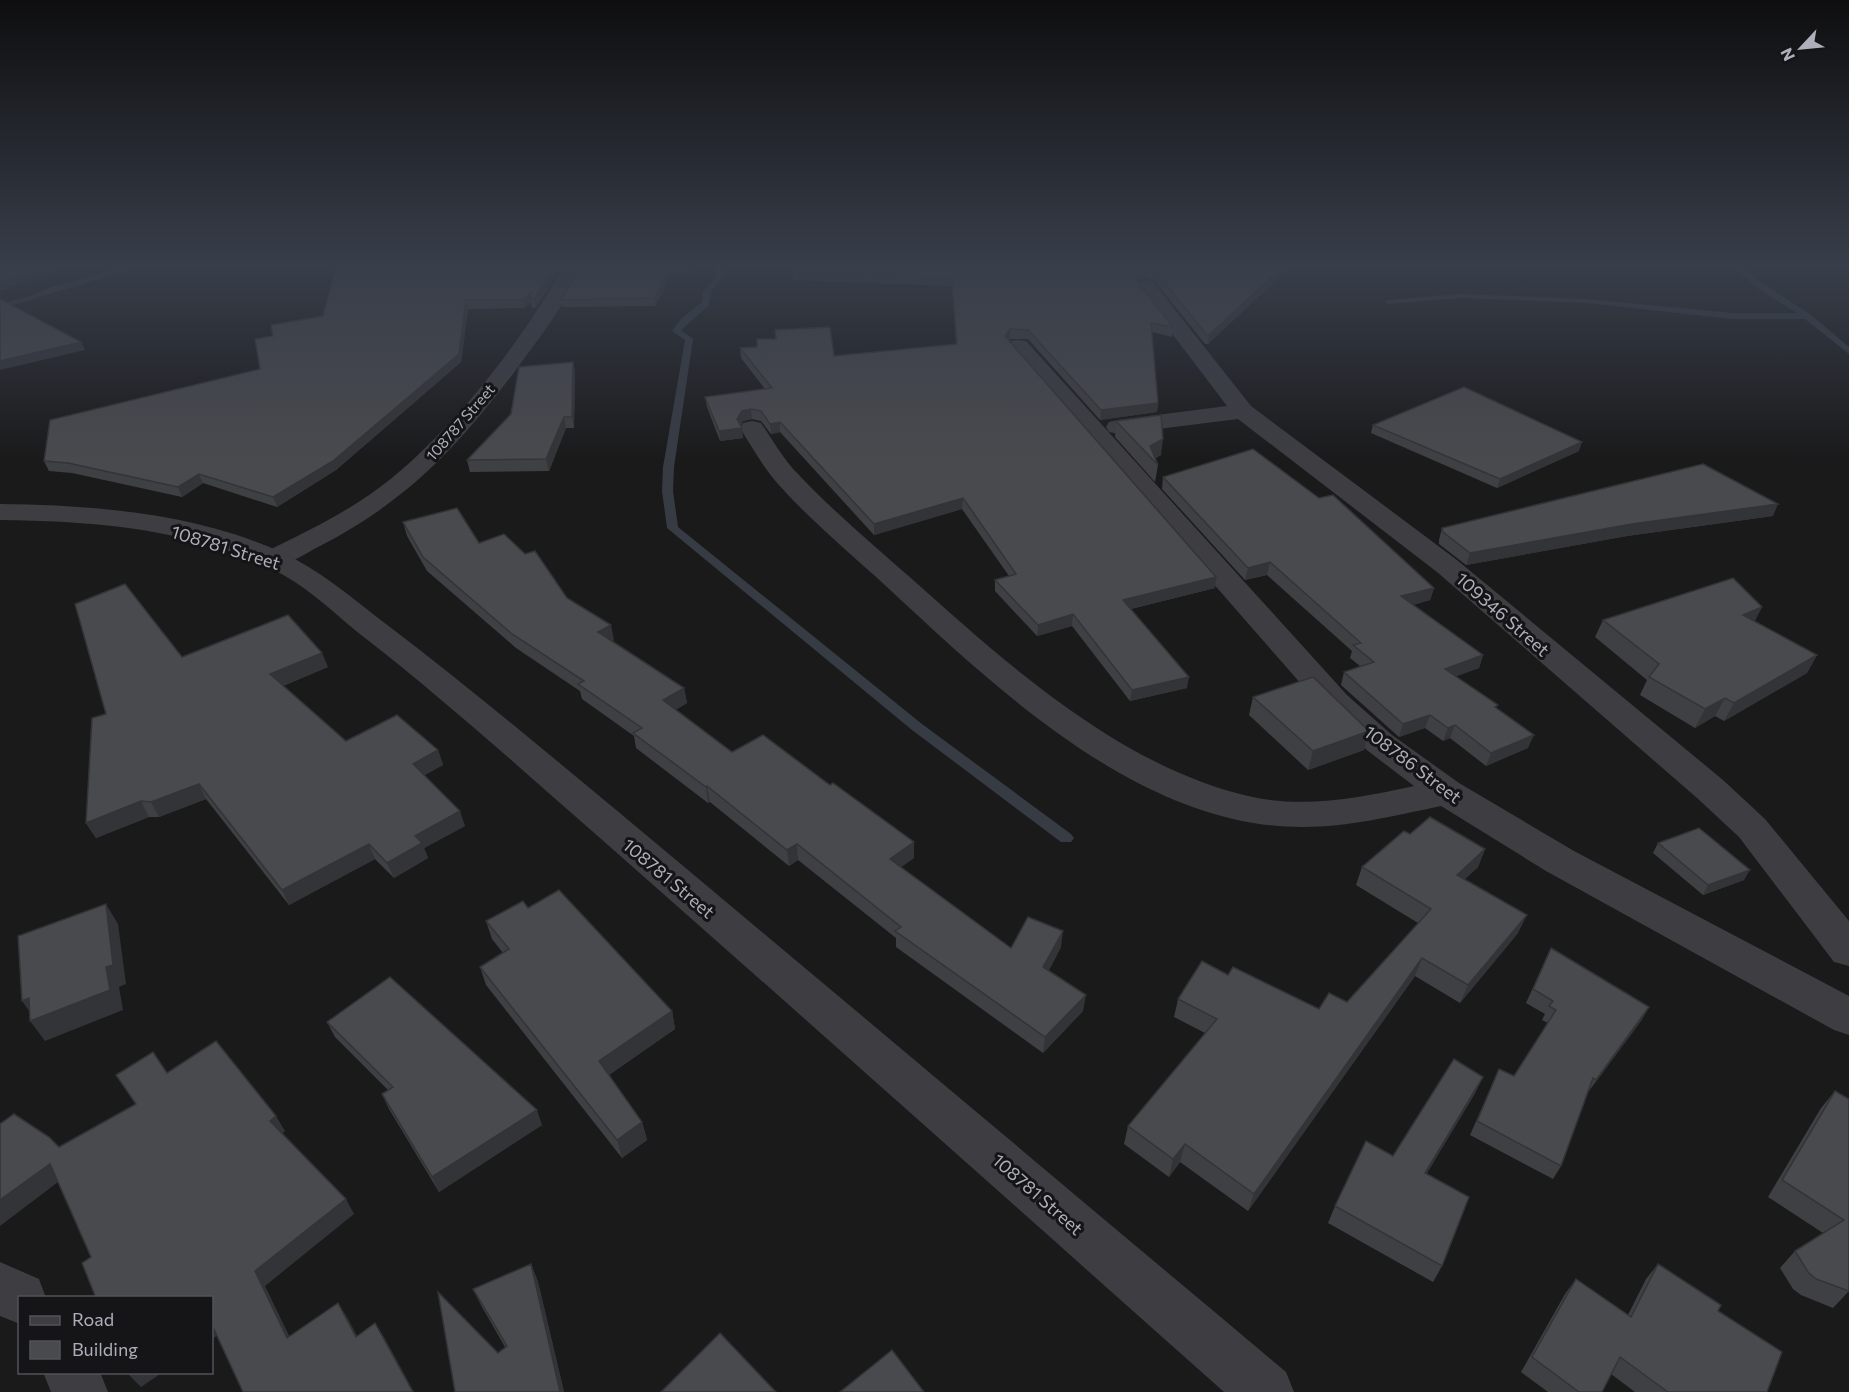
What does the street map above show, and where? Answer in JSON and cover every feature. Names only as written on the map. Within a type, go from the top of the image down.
[{"type":"street","name":"108787 Street","points":[[275,558],[334,528],[381,499],[414,473],[457,430],[534,329]]},
{"type":"street","name":"109346 Street","points":[[1176,329],[1243,411],[1447,566],[1710,789],[1752,828],[1849,950]]},
{"type":"street","name":"108786 Street","points":[[1018,346],[1335,702],[1380,743],[1446,792],[1560,861],[1849,1017]]},
{"type":"street","points":[[1091,430],[1243,411]]},
{"type":"street","points":[[752,428],[788,479],[929,612],[1085,736],[1134,767],[1196,795],[1264,812],[1294,815],[1319,816],[1446,792]]},
{"type":"street","name":"108781 Street","points":[[0,512],[125,519],[210,538],[275,558],[299,572],[442,682],[1266,1392]]},
{"type":"street","points":[[0,1288],[18,1297]]},
{"type":"street","points":[[71,1374],[80,1392]]},
{"type":"building","points":[[0,329],[56,329],[81,342],[0,361]]},
{"type":"building","points":[[272,329],[462,329],[459,354],[333,461],[273,497],[199,474],[178,487],[68,463],[44,461],[50,420],[260,369],[255,339],[273,336]]},
{"type":"building","points":[[830,329],[834,356],[957,344],[956,329],[1152,329],[1158,403],[1101,410],[1028,330],[1010,329],[1005,336],[1216,577],[1123,600],[1189,677],[1132,690],[1073,614],[1038,625],[995,580],[1016,574],[963,498],[874,524],[780,422],[770,424],[761,411],[751,409],[742,411],[737,419],[742,428],[719,431],[705,397],[772,388],[740,348],[757,347],[757,339],[776,339],[775,330]]},
{"type":"building","points":[[1202,329],[1215,329],[1209,335]]},
{"type":"building","points":[[573,362],[572,417],[564,417],[546,459],[467,460],[511,414],[519,367]]},
{"type":"building","points":[[1464,387],[1582,442],[1500,479],[1373,425]]},
{"type":"building","points":[[1161,415],[1163,439],[1150,446],[1158,465],[1116,421]]},
{"type":"building","points":[[1253,449],[1319,498],[1333,495],[1434,588],[1401,596],[1483,655],[1445,669],[1498,705],[1495,707],[1534,735],[1491,753],[1455,725],[1448,728],[1430,715],[1403,724],[1344,672],[1374,662],[1353,645],[1361,643],[1270,562],[1248,568],[1163,477]]},
{"type":"building","points":[[1703,464],[1778,504],[1632,524],[1470,553],[1443,532],[1442,528]]},
{"type":"building","points":[[457,508],[479,543],[504,534],[525,554],[535,551],[567,598],[611,625],[598,632],[684,688],[663,700],[732,752],[763,735],[830,785],[833,783],[914,842],[890,859],[1011,948],[1028,917],[1063,931],[1043,967],[1086,995],[1045,1037],[895,931],[901,927],[797,844],[787,850],[707,786],[633,733],[642,728],[578,684],[584,681],[512,634],[423,557],[403,522]]},
{"type":"building","points":[[1733,578],[1762,607],[1743,615],[1817,655],[1734,703],[1725,698],[1705,709],[1649,677],[1659,664],[1603,620]]},
{"type":"building","points":[[125,584],[182,657],[288,615],[322,653],[270,674],[346,741],[397,715],[438,750],[413,764],[460,811],[415,836],[422,843],[387,863],[369,844],[282,890],[199,784],[151,802],[141,801],[86,823],[92,718],[106,714],[75,604]]},
{"type":"building","points":[[1313,677],[1369,731],[1313,751],[1253,697]]},
{"type":"building","points":[[1430,817],[1485,849],[1457,875],[1527,915],[1468,985],[1422,958],[1254,1194],[1185,1144],[1173,1159],[1128,1126],[1217,1019],[1178,999],[1202,961],[1228,975],[1233,967],[1319,1009],[1329,993],[1347,1002],[1431,909],[1362,867],[1404,831],[1410,834]]},
{"type":"building","points":[[1699,828],[1750,870],[1708,885],[1658,843]]},
{"type":"building","points":[[559,890],[672,1011],[599,1061],[642,1122],[617,1140],[480,967],[509,949],[486,921],[523,901],[528,908]]},
{"type":"building","points":[[106,904],[113,965],[106,967],[110,990],[30,1021],[29,998],[22,1001],[18,936]]},
{"type":"building","points":[[1551,948],[1649,1007],[1596,1080],[1593,1078],[1561,1166],[1477,1121],[1499,1069],[1514,1076],[1556,1010],[1549,1006],[1553,1001],[1533,989]]},
{"type":"building","points":[[390,977],[537,1110],[432,1177],[382,1094],[393,1087],[327,1022]]},
{"type":"building","points":[[216,1041],[276,1116],[270,1121],[346,1199],[255,1271],[287,1338],[338,1303],[356,1337],[375,1323],[413,1392],[243,1392],[213,1327],[213,1296],[95,1296],[82,1263],[91,1257],[50,1164],[0,1200],[0,1124],[14,1114],[49,1137],[59,1147],[136,1104],[116,1075],[153,1052],[167,1073]]},
{"type":"building","points":[[1454,1059],[1483,1077],[1425,1173],[1469,1197],[1442,1266],[1335,1206],[1366,1141],[1393,1156]]},
{"type":"building","points":[[1835,1091],[1849,1099],[1849,1291],[1816,1279],[1808,1272],[1795,1251],[1844,1220],[1782,1180]]},
{"type":"building","points":[[531,1264],[560,1392],[455,1392],[438,1292],[498,1353],[507,1346],[473,1289]]},
{"type":"building","points":[[1658,1264],[1721,1305],[1718,1311],[1782,1352],[1767,1392],[1668,1392],[1620,1357],[1602,1392],[1579,1392],[1532,1357],[1576,1279],[1631,1317]]},
{"type":"building","points":[[720,1333],[776,1392],[661,1392]]},
{"type":"building","points":[[892,1350],[924,1392],[840,1392]]},
{"type":"waterway","points":[[678,329],[676,331],[689,339],[685,376],[668,467],[667,491],[673,528],[917,727],[1066,838]]},
{"type":"waterway","points":[[1823,329],[1849,351]]}]
